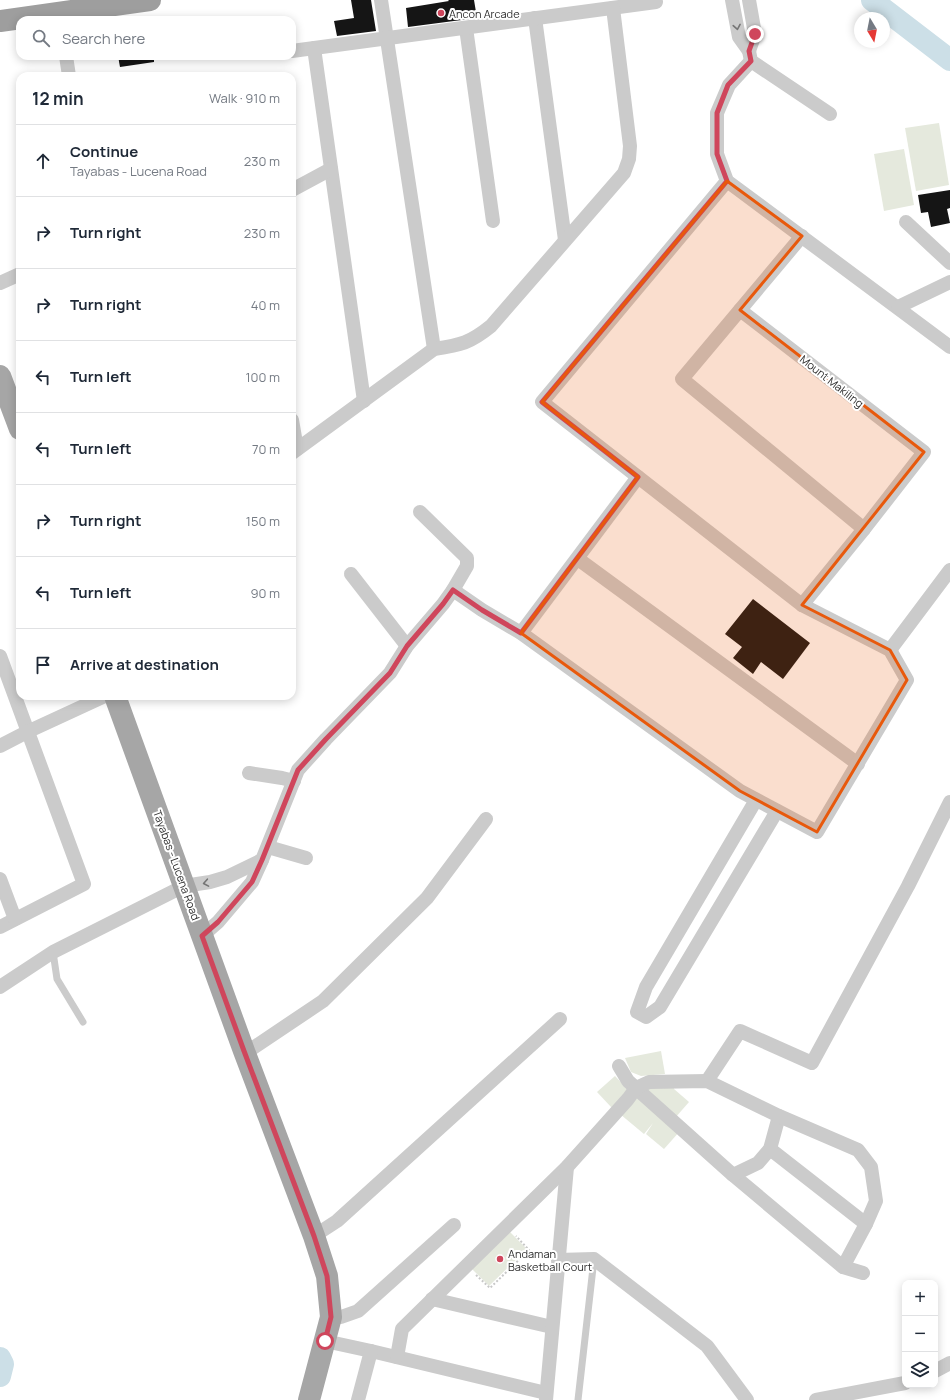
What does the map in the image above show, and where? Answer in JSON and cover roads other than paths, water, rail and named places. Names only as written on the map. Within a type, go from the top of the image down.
[{"type":"highway","points":[[30,16],[150,0]]},
{"type":"highway","points":[[0,8],[61,11]]},
{"type":"highway","points":[[0,21],[16,18]]},
{"type":"main road","points":[[0,376],[16,418]]},
{"type":"main road","name":"Tayabas - Lucena Road","points":[[116,700],[244,1051],[314,1236],[327,1276],[331,1317],[309,1400]]},
{"type":"street","points":[[381,0],[388,38],[434,350]]},
{"type":"street","points":[[732,0],[739,37],[750,56],[830,114]]},
{"type":"street","points":[[749,0],[755,34],[750,56],[728,85],[717,113],[717,154],[727,181],[950,347]]},
{"type":"street","points":[[296,50],[656,2]]},
{"type":"street","points":[[296,450],[434,350],[461,345],[477,337],[490,326],[616,184],[624,173],[629,159],[630,146],[613,8]]},
{"type":"street","points":[[535,18],[566,240]]},
{"type":"street","points":[[466,28],[493,221]]},
{"type":"street","points":[[314,48],[364,401]]},
{"type":"street","points":[[66,60],[68,72]]},
{"type":"street","points":[[296,188],[331,168]]},
{"type":"street","points":[[453,590],[482,610],[521,633],[740,792],[817,832],[907,680],[890,650],[802,605],[542,402],[727,181]]},
{"type":"street","points":[[906,222],[950,263]]},
{"type":"street","points":[[802,236],[682,380],[864,529],[802,605]]},
{"type":"street","points":[[0,283],[16,280]]},
{"type":"street","points":[[898,308],[950,282]]},
{"type":"street","name":"Mount Makiling","points":[[740,310],[924,452],[864,529]]},
{"type":"street","points":[[521,633],[638,477]]},
{"type":"street","points":[[202,936],[218,922],[252,882],[268,847],[298,770],[390,673],[407,646],[443,604],[467,566],[467,558],[420,512]]},
{"type":"street","points":[[578,559],[858,764]]},
{"type":"street","points":[[890,650],[950,570]]},
{"type":"street","points":[[351,574],[407,646]]},
{"type":"street","points":[[0,656],[84,884],[0,928]]},
{"type":"street","points":[[0,746],[96,700]]},
{"type":"street","points":[[250,773],[294,781]]},
{"type":"street","points":[[756,800],[646,987],[638,1012],[646,1017],[660,1007],[777,811]]},
{"type":"street","points":[[707,1081],[740,1031],[812,1063],[908,886],[950,802]]},
{"type":"street","points":[[244,1051],[253,1048],[323,1001],[427,898],[486,819]]},
{"type":"street","points":[[268,847],[306,858]]},
{"type":"street","points":[[0,987],[53,952],[184,886],[210,882],[227,877],[262,860]]},
{"type":"street","points":[[0,879],[15,919]]},
{"type":"street","points":[[314,1236],[337,1221],[560,1019]]},
{"type":"street","points":[[619,1066],[628,1081],[733,1175],[843,1267],[863,1273]]},
{"type":"street","points":[[397,1357],[402,1329],[567,1167],[628,1099],[636,1088],[649,1082],[707,1081],[779,1116],[858,1150],[871,1167],[876,1201],[866,1224],[843,1267]]},
{"type":"street","points":[[733,1175],[758,1163],[770,1149],[779,1116]]},
{"type":"street","points":[[770,1149],[866,1224]]},
{"type":"street","points":[[325,1341],[397,1357],[546,1396],[567,1167]]},
{"type":"street","points":[[331,1317],[341,1317],[358,1310],[454,1225]]},
{"type":"street","points":[[558,1260],[594,1259],[707,1346],[747,1400]]},
{"type":"street","points":[[432,1299],[552,1327]]},
{"type":"street","points":[[358,1400],[371,1351]]},
{"type":"street","points":[[938,1369],[950,1363]]},
{"type":"street","points":[[816,1400],[902,1384]]},
{"type":"lane","points":[[53,952],[57,979],[83,1022]]},
{"type":"lane","points":[[578,1400],[594,1259]]},
{"type":"waterway","points":[[872,0],[950,60]]},
{"type":"waterway","points":[[0,1358],[3,1364],[0,1376]]},
{"type":"place","name":"Ancon Arcade","points":[[441,13]]},
{"type":"place","name":"Andaman Basketball Court","points":[[500,1259]]}]
